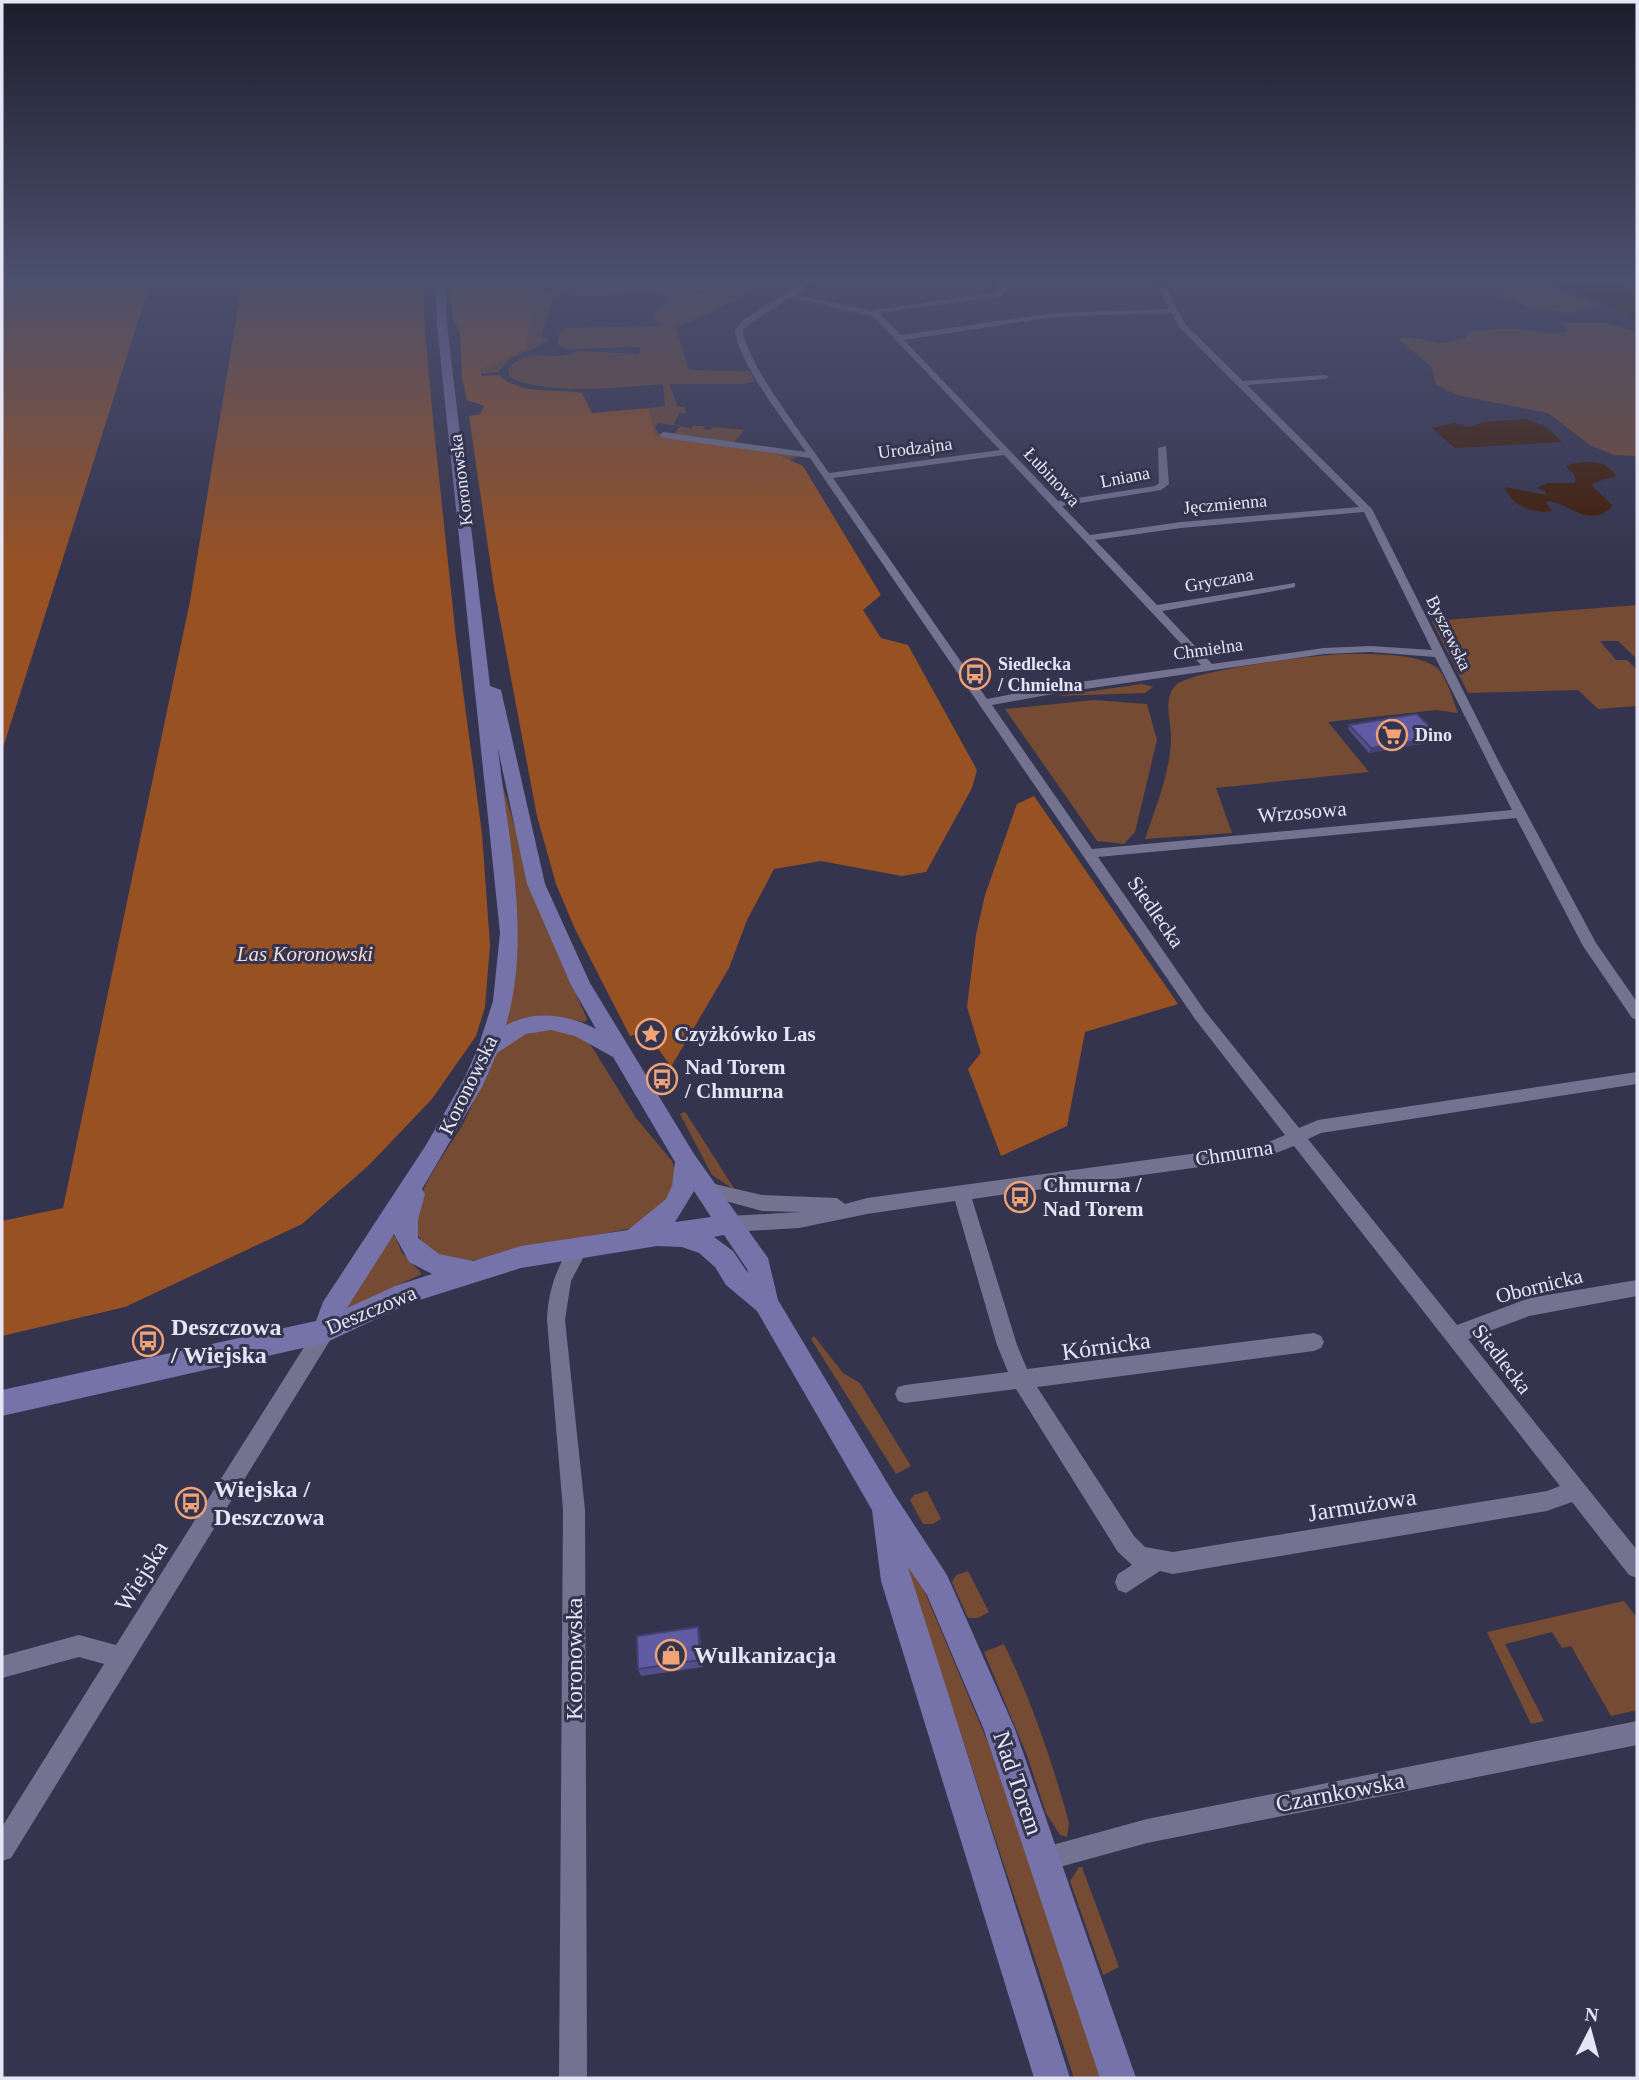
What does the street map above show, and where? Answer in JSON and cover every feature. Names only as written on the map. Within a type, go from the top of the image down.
[{"type":"main road","name":"Koronowska","points":[[325,1331],[332,1310],[418,1179],[465,1099],[489,1048],[503,1001],[510,933],[482,704],[479,641],[448,374]]},
{"type":"main road","name":"Koronowska","points":[[479,641],[485,657],[536,884],[581,985],[620,1054],[686,1161],[730,1224]]},
{"type":"main road","points":[[489,1048],[521,1027],[558,1023],[584,1030],[620,1054]]},
{"type":"main road","points":[[629,1240],[666,1217],[678,1203],[687,1178],[686,1161]]},
{"type":"main road","points":[[418,1179],[405,1225],[411,1247],[421,1257],[440,1267],[475,1269]]},
{"type":"main road","name":"Chmurna","points":[[658,1236],[730,1224]]},
{"type":"main road","name":"Nad Torem","points":[[730,1224],[759,1266],[766,1303]]},
{"type":"main road","name":"Deszczowa","points":[[2,1403],[325,1331],[404,1294],[475,1269],[580,1247],[658,1236]]},
{"type":"main road","name":"Nad Torem","points":[[658,1236],[682,1237],[707,1245],[724,1259],[735,1277],[766,1303],[884,1504],[937,1584],[999,1729],[1118,2078]]},
{"type":"main road","name":"Nad Torem","points":[[884,1504],[896,1581],[1052,2078]]},
{"type":"street","name":"Siedlecka","points":[[759,374],[886,564],[915,600],[1199,1015],[1637,1567]]},
{"type":"street","name":"Łubinowa","points":[[933,374],[1209,667]]},
{"type":"street","name":"Byszewska","points":[[1234,374],[1367,509],[1590,946],[1637,1014]]},
{"type":"street","points":[[1243,383],[1325,377]]},
{"type":"street","points":[[663,435],[814,456]]},
{"type":"street","name":"Lniana","points":[[1055,503],[1158,488],[1164,484],[1163,448]]},
{"type":"street","name":"Urodzajna","points":[[827,476],[1007,452]]},
{"type":"street","name":"Jęczmienna","points":[[1087,538],[1181,525],[1367,509]]},
{"type":"street","name":"Gryczana","points":[[1153,609],[1291,584]]},
{"type":"street","name":"Chmielna","points":[[983,703],[1209,667],[1353,649],[1440,654]]},
{"type":"street","name":"Wrzosowa","points":[[1087,854],[1520,813]]},
{"type":"street","name":"Chmurna","points":[[730,1224],[775,1223],[867,1206],[1264,1151],[1318,1128],[1637,1078]]},
{"type":"street","name":"Chmurna","points":[[706,1189],[745,1201],[774,1205],[867,1206]]},
{"type":"street","points":[[962,1194],[1007,1345],[1021,1379],[1116,1531],[1140,1557],[1155,1562]]},
{"type":"street","name":"Koronowska","points":[[573,2078],[574,1510],[556,1320],[564,1269],[580,1247]]},
{"type":"street","name":"Obornicka","points":[[1454,1335],[1529,1307],[1637,1288]]},
{"type":"street","name":"Wiejska","points":[[2,1849],[325,1331]]},
{"type":"street","name":"Kórnicka","points":[[905,1394],[1314,1342]]},
{"type":"street","name":"Jarmużowa","points":[[1155,1562],[1173,1563],[1547,1501],[1576,1490]]},
{"type":"street","points":[[1126,1582],[1155,1562]]},
{"type":"street","points":[[2,1667],[79,1646],[121,1658]]},
{"type":"street","name":"Czarnkowska","points":[[1045,1859],[1147,1831],[1637,1733]]},
{"type":"shaded area","points":[[509,374],[751,374],[755,381],[745,384],[669,384],[678,407],[685,407],[686,414],[679,413],[674,424],[691,429],[693,426],[705,426],[703,429],[710,430],[713,427],[744,430],[734,443],[663,434],[675,433],[680,426],[658,423],[655,428],[660,435],[799,456],[790,460],[772,452],[655,435],[649,408],[665,406],[663,384],[563,388],[542,387],[510,377]]},
{"type":"shaded area","points":[[1433,374],[1637,374],[1637,456],[1614,455],[1590,445],[1548,413],[1457,395],[1436,385]]},
{"type":"shaded area","points":[[1526,419],[1547,427],[1562,442],[1455,448],[1432,428],[1454,423],[1469,427],[1484,422]]},
{"type":"shaded area","points":[[1599,463],[1608,467],[1616,476],[1593,483],[1592,486],[1613,506],[1605,513],[1589,516],[1549,501],[1546,503],[1552,511],[1531,510],[1512,500],[1505,487],[1546,495],[1545,491],[1536,488],[1548,483],[1575,483],[1575,476],[1566,466]]},
{"type":"shaded area","points":[[1637,605],[1637,659],[1618,641],[1600,641],[1616,660],[1627,660],[1637,670],[1637,706],[1598,709],[1578,690],[1468,693],[1432,621]]},
{"type":"shaded area","points":[[1343,654],[1394,655],[1422,660],[1432,665],[1443,675],[1458,713],[1436,710],[1328,722],[1369,772],[1216,788],[1232,833],[1145,839],[1168,766],[1171,741],[1168,705],[1175,686],[1185,680],[1227,669]]},
{"type":"shaded area","points":[[1142,684],[1153,687],[1145,693],[1057,696]]},
{"type":"shaded area","points":[[1094,700],[1147,704],[1157,740],[1135,832],[1124,844],[1097,841],[1005,709]]},
{"type":"shaded area","points":[[502,783],[538,907],[587,1019],[585,1022],[545,1016],[505,1027]]},
{"type":"shaded area","points":[[555,1029],[584,1039],[592,1047],[636,1118],[672,1161],[675,1171],[670,1198],[632,1228],[470,1261],[442,1256],[427,1246],[417,1233],[415,1218],[426,1183],[465,1120],[497,1052],[517,1038]]},
{"type":"shaded area","points":[[684,1112],[735,1190],[712,1175],[680,1114]]},
{"type":"shaded area","points":[[391,1235],[395,1236],[402,1253],[422,1274],[346,1309]]},
{"type":"shaded area","points":[[814,1336],[843,1373],[860,1383],[911,1466],[896,1474],[811,1339]]},
{"type":"shaded area","points":[[927,1491],[941,1519],[933,1524],[923,1524],[910,1500],[914,1495]]},
{"type":"shaded area","points":[[904,1561],[918,1576],[989,1745],[1101,2078],[1074,2078]]},
{"type":"shaded area","points":[[968,1571],[989,1612],[978,1618],[968,1618],[952,1582],[956,1575]]},
{"type":"shaded area","points":[[1624,1601],[1637,1618],[1637,1710],[1611,1716],[1571,1646],[1562,1648],[1552,1632],[1505,1644],[1544,1721],[1531,1724],[1487,1632]]},
{"type":"shaded area","points":[[1004,1644],[1024,1688],[1048,1754],[1069,1823],[1067,1837],[1060,1835],[1046,1813],[1027,1755],[984,1652]]},
{"type":"shaded area","points":[[1079,1867],[1082,1867],[1119,1967],[1103,1975],[1070,1881]]},
{"type":"green space","points":[[2,374],[121,374],[2,751]]},
{"type":"green space","name":"Las Koronowski","points":[[227,374],[429,374],[456,638],[482,834],[490,945],[485,1007],[476,1036],[432,1099],[369,1165],[302,1224],[125,1307],[2,1336],[2,1221],[63,1208],[190,601]]},
{"type":"green space","points":[[462,374],[499,375],[508,382],[528,389],[582,393],[592,413],[649,408],[655,435],[772,452],[803,466],[881,595],[863,610],[881,638],[908,645],[977,770],[972,788],[926,872],[902,876],[821,861],[774,869],[747,920],[729,968],[671,1067],[646,1031],[630,1036],[575,929],[556,884],[537,816],[494,588],[469,416],[480,414],[484,406],[467,400]]},
{"type":"green space","points":[[1034,796],[1178,1004],[1085,1032],[1067,1126],[1001,1156],[968,1069],[981,1053],[967,1007],[976,935],[985,895],[1017,804]]},
{"type":"building","name":"Dino","points":[[1417,714],[1440,737],[1371,748],[1349,725]]},
{"type":"building","name":"Wulkanizacja","points":[[698,1627],[700,1660],[638,1669],[637,1636]]},
{"type":"place","name":"Siedlecka / Chmielna","points":[[975,674]]},
{"type":"place","name":"Dino","points":[[1392,735]]},
{"type":"place","name":"Czyżkówko Las","points":[[651,1034]]},
{"type":"place","name":"Nad Torem / Chmurna","points":[[662,1079]]},
{"type":"place","name":"Chmurna / Nad Torem","points":[[1020,1197]]},
{"type":"place","name":"Deszczowa / Wiejska","points":[[148,1341]]},
{"type":"place","name":"Wiejska / Deszczowa","points":[[191,1503]]},
{"type":"place","name":"Wulkanizacja","points":[[671,1655]]}]
